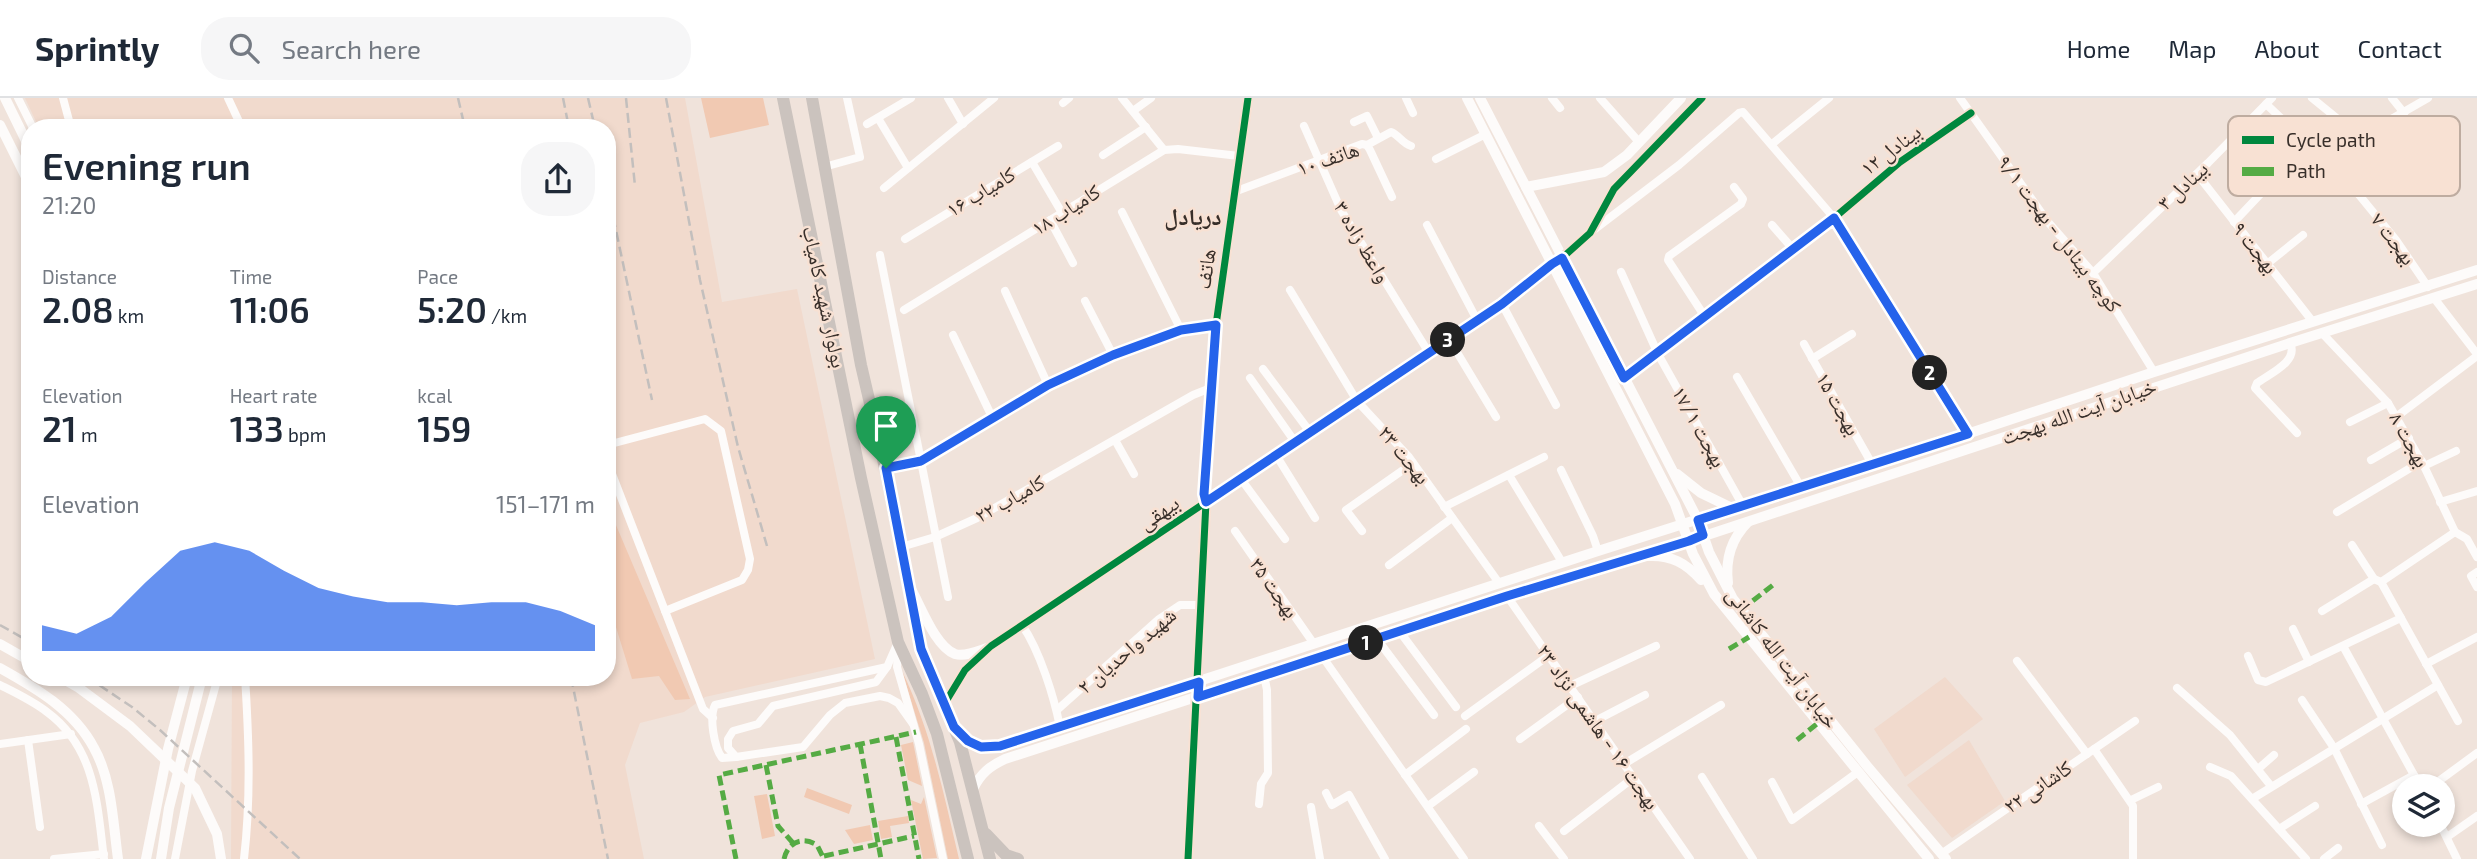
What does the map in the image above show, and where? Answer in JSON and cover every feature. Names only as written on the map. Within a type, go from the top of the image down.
[{"type":"main road","points":[[5,98],[21,131]]},
{"type":"main road","name":"بولوار شهید کامیاب","points":[[783,98],[838,369],[898,642],[937,734],[968,859]]},
{"type":"main road","name":"بولوار شهید کامیاب","points":[[812,98],[862,365],[886,468],[921,649],[954,727],[990,859]]},
{"type":"main road","name":"خیابان آیت الله کاشانی","points":[[1467,98],[1624,378],[1698,520],[1733,599],[1943,857]]},
{"type":"main road","name":"خیابان آیت الله کاشانی","points":[[1480,98],[1526,187],[1557,261],[1684,525],[1693,554],[1714,594],[1929,859]]},
{"type":"main road","points":[[0,125],[21,167]]},
{"type":"main road","name":"خیابان آیت الله بهجت","points":[[954,727],[968,741],[981,747],[1000,746],[1562,562],[2477,271]]},
{"type":"main road","name":"خیابان آیت الله بهجت","points":[[973,789],[991,765],[1005,759],[1507,596],[1689,541],[2477,284]]},
{"type":"main road","points":[[838,369],[862,365]]},
{"type":"main road","points":[[1673,471],[1712,500],[1738,507]]},
{"type":"main road","points":[[1733,599],[1726,568],[1731,545],[1749,521]]},
{"type":"main road","points":[[1628,559],[1660,556],[1674,559],[1687,566],[1714,594]]},
{"type":"main road","points":[[146,859],[168,749],[185,686]]},
{"type":"main road","points":[[161,859],[169,808],[200,686]]},
{"type":"main road","points":[[984,831],[1006,855],[1018,859]]},
{"type":"street","points":[[18,98],[28,119]]},
{"type":"street","points":[[63,98],[69,119]]},
{"type":"street","points":[[228,98],[238,119]]},
{"type":"street","points":[[824,167],[860,157],[847,98]]},
{"type":"street","points":[[867,124],[911,98]]},
{"type":"street","points":[[948,98],[962,124]]},
{"type":"street","points":[[884,188],[994,98]]},
{"type":"street","points":[[1122,98],[1164,150],[1178,149],[1239,156]]},
{"type":"street","points":[[1133,111],[1151,98]]},
{"type":"street","name":"هاتف","points":[[1188,859],[1199,682],[1206,502],[1204,494],[1216,325],[1248,98]]},
{"type":"street","points":[[1406,98],[1413,113]]},
{"type":"street","points":[[1552,98],[1560,108]]},
{"type":"street","points":[[1600,98],[1639,142]]},
{"type":"street","points":[[1526,187],[1604,172],[1627,155],[1681,98]]},
{"type":"street","name":"بیهقی","points":[[991,646],[1502,304],[1590,233],[1614,190],[1702,98]]},
{"type":"street","points":[[1772,144],[1829,98]]},
{"type":"street","name":"کوچه بینادل - بهجت ۹/۱","points":[[1960,98],[2048,222],[2093,273],[2154,372]]},
{"type":"street","points":[[2312,98],[2334,116]]},
{"type":"street","points":[[2392,98],[2404,113]]},
{"type":"street","points":[[2398,116],[2428,98]]},
{"type":"street","name":"بینادل ۳","points":[[2254,116],[2269,101]]},
{"type":"street","name":"بهجت ۷","points":[[2269,101],[2284,116]]},
{"type":"street","points":[[1590,233],[1679,165],[1739,113],[1747,114],[1834,218],[1968,434]]},
{"type":"street","name":"بینادل ۱۲","points":[[1624,378],[1834,218],[1900,162],[1971,114]]},
{"type":"street","points":[[1354,122],[1367,116],[1378,138]]},
{"type":"street","points":[[878,118],[908,168]]},
{"type":"street","points":[[1103,155],[1146,127]]},
{"type":"street","name":"واعظ زاده ۳","points":[[1304,127],[1341,210],[1429,353]]},
{"type":"street","points":[[1367,145],[1391,132],[1404,144],[1411,146]]},
{"type":"street","points":[[1436,159],[1486,134]]},
{"type":"street","name":"بینادل ۳","points":[[2093,273],[2228,143]]},
{"type":"street","name":"هاتف ۱۰","points":[[1234,192],[1362,144],[1367,145],[1392,197]]},
{"type":"street","name":"کامیاب ۱۶","points":[[905,239],[1058,146]]},
{"type":"street","name":"کامیاب ۱۸","points":[[904,310],[1164,150]]},
{"type":"street","points":[[1032,162],[1062,213]]},
{"type":"street","name":"بهجت ۹","points":[[2197,174],[2313,322]]},
{"type":"street","points":[[1705,317],[1668,260],[1669,256],[1741,204],[1743,199],[1734,187]]},
{"type":"street","points":[[2234,222],[2259,196]]},
{"type":"street","name":"بهجت ۷","points":[[2360,196],[2396,240],[2428,287]]},
{"type":"street","points":[[1122,212],[1181,330]]},
{"type":"street","points":[[1051,220],[1073,263]]},
{"type":"street","points":[[1427,225],[1477,320]]},
{"type":"street","points":[[1772,225],[1793,249]]},
{"type":"street","points":[[2267,264],[2303,235]]},
{"type":"street","points":[[880,255],[948,597]]},
{"type":"street","name":"بهجت ۱۷/۱","points":[[1620,272],[1658,354],[1738,507]]},
{"type":"street","points":[[1005,290],[1048,385]]},
{"type":"street","name":"بهجت ۲۳","points":[[1290,290],[1357,401],[1413,463],[1499,583]]},
{"type":"street","points":[[2396,417],[2477,355],[2434,299]]},
{"type":"street","points":[[1085,301],[1113,355]]},
{"type":"street","points":[[1502,304],[1556,405]]},
{"type":"street","points":[[886,468],[921,461],[1048,385],[1113,355],[1181,330],[1216,325]]},
{"type":"street","name":"بهجت ۸","points":[[2322,333],[2388,403],[2423,463],[2455,533],[2467,539],[2477,557]]},
{"type":"street","points":[[1812,359],[1852,334]]},
{"type":"street","points":[[953,335],[992,417]]},
{"type":"street","points":[[1449,339],[1496,417]]},
{"type":"street","points":[[2290,343],[2293,350],[2291,358],[2255,388],[2297,433]]},
{"type":"street","name":"بهجت ۱۵","points":[[1804,344],[1871,464]]},
{"type":"street","points":[[1262,369],[1310,432]]},
{"type":"street","points":[[1737,377],[1801,487]]},
{"type":"street","points":[[1250,379],[1295,442]]},
{"type":"street","name":"کامیاب ۲۲","points":[[901,547],[935,537],[977,518],[1193,395],[1213,387]]},
{"type":"street","points":[[2350,422],[2388,403]]},
{"type":"street","points":[[616,443],[705,419],[721,430],[750,559],[748,570],[742,580],[665,611]]},
{"type":"street","points":[[2371,460],[2409,438]]},
{"type":"street","points":[[1115,440],[1134,474]]},
{"type":"street","points":[[2337,513],[2423,463],[2456,451]]},
{"type":"street","points":[[1276,455],[1315,518]]},
{"type":"street","points":[[1444,507],[1544,457]]},
{"type":"street","points":[[1362,531],[1346,510],[1413,463]]},
{"type":"street","points":[[1561,470],[1598,551]]},
{"type":"street","points":[[1509,475],[1562,562]]},
{"type":"street","points":[[1241,479],[1285,539]]},
{"type":"street","points":[[616,484],[703,709],[713,718]]},
{"type":"street","points":[[2440,502],[2477,491]]},
{"type":"street","points":[[1389,565],[1452,518]]},
{"type":"street","name":"بهجت ۳۵","points":[[1235,531],[1314,644]]},
{"type":"street","points":[[2322,611],[2455,533]]},
{"type":"street","points":[[2352,545],[2401,618],[2458,721]]},
{"type":"street","points":[[2477,572],[2471,576],[2477,587]]},
{"type":"street","points":[[906,581],[942,646],[956,654],[964,655],[991,646]]},
{"type":"street","name":"بهجت ۱۶ - هاشمی نژاد ۲۳","points":[[1507,596],[1690,859]]},
{"type":"street","name":"شهید واحدیان ۲","points":[[1057,710],[1159,620],[1180,605],[1202,605]]},
{"type":"street","points":[[2248,656],[2258,680],[2262,682],[2401,618]]},
{"type":"street","points":[[1022,625],[1031,637],[1057,710],[1060,727]]},
{"type":"street","points":[[2293,629],[2309,662]]},
{"type":"street","points":[[1400,632],[1456,707]]},
{"type":"street","points":[[2426,664],[2477,637]]},
{"type":"street","points":[[1377,639],[1434,715]]},
{"type":"street","points":[[736,757],[728,748],[733,731],[758,724],[773,706],[876,682],[887,667],[898,642]]},
{"type":"street","points":[[898,642],[897,667],[913,724],[943,859]]},
{"type":"street","points":[[0,644],[21,656]]},
{"type":"street","points":[[945,703],[965,670],[991,646]]},
{"type":"street","points":[[1570,686],[1656,646]]},
{"type":"street","points":[[2343,646],[2413,774]]},
{"type":"street","points":[[1322,656],[1464,859]]},
{"type":"street","points":[[1465,716],[1548,656]]},
{"type":"street","points":[[2017,661],[2131,800],[2134,811],[2133,859]]},
{"type":"street","points":[[887,667],[715,705],[712,711],[720,755],[726,758],[803,747],[830,715],[845,703],[880,696],[898,703],[913,724]]},
{"type":"street","points":[[0,668],[21,680]]},
{"type":"street","points":[[1259,804],[1261,784],[1268,773],[1267,690],[1264,675]]},
{"type":"street","points":[[0,685],[48,712],[71,734],[82,750],[93,779],[104,856],[54,859]]},
{"type":"street","points":[[2252,799],[2438,685]]},
{"type":"street","points":[[31,686],[63,708],[95,748],[103,772],[118,859]]},
{"type":"street","points":[[74,686],[107,708],[151,745],[195,788],[217,834],[221,859]]},
{"type":"street","points":[[175,859],[189,784],[216,686]]},
{"type":"street","points":[[244,859],[250,812],[245,686]]},
{"type":"street","points":[[2177,688],[2230,735],[2271,786]]},
{"type":"street","points":[[1595,722],[1645,695]]},
{"type":"street","points":[[1520,739],[1578,697]]},
{"type":"street","points":[[2302,700],[2334,748],[2382,845]]},
{"type":"street","points":[[1624,764],[1721,705]]},
{"type":"street","name":"کاشانی ۲۲","points":[[1943,857],[2135,721]]},
{"type":"street","points":[[1405,775],[1466,729]]},
{"type":"street","points":[[0,744],[71,734]]},
{"type":"street","points":[[28,740],[40,827]]},
{"type":"street","points":[[2448,774],[2477,753]]},
{"type":"street","points":[[2258,769],[2274,755]]},
{"type":"street","points":[[2210,766],[2231,776],[2306,859]]},
{"type":"street","points":[[1428,806],[1474,772]]},
{"type":"street","points":[[1772,782],[1792,820],[1858,772]]},
{"type":"street","points":[[1702,777],[1754,859]]},
{"type":"street","points":[[1564,831],[1633,778]]},
{"type":"street","points":[[2361,804],[2392,787]]},
{"type":"street","points":[[2131,800],[2158,788]]},
{"type":"street","points":[[1326,793],[1332,805],[1349,795],[1384,859]]},
{"type":"street","points":[[2279,829],[2315,806]]},
{"type":"street","points":[[1311,807],[1320,859]]},
{"type":"street","points":[[2455,831],[2477,816]]},
{"type":"street","points":[[1539,826],[1564,859]]},
{"type":"street","points":[[2447,837],[2457,859]]},
{"type":"street","points":[[2324,859],[2338,848]]},
{"type":"shaded area","points":[[25,98],[685,98],[722,302],[797,289],[875,659],[705,697],[684,712],[640,723],[625,765],[644,859],[231,859],[232,686],[616,686],[616,119],[35,119]]},
{"type":"shaded area","points":[[701,98],[763,98],[769,125],[710,138]]},
{"type":"shaded area","points":[[616,525],[690,699],[675,700],[659,676],[632,679],[616,627]]},
{"type":"shaded area","points":[[902,671],[929,740],[959,859],[948,859],[924,743]]},
{"type":"shaded area","points":[[1945,677],[1983,719],[1905,777],[1874,729]]},
{"type":"shaded area","points":[[1969,740],[2005,801],[1952,838],[1907,785]]},
{"type":"shaded area","points":[[913,742],[922,786],[908,780],[901,745]]},
{"type":"shaded area","points":[[807,788],[852,805],[849,814],[804,797]]},
{"type":"shaded area","points":[[767,794],[775,836],[762,839],[754,796]]},
{"type":"shaded area","points":[[924,797],[937,858],[923,859],[911,800],[921,804]]},
{"type":"shaded area","points":[[908,816],[909,823],[890,826],[892,837],[881,839],[878,821]]},
{"type":"shaded area","points":[[870,825],[873,840],[854,844],[845,830]]},
{"type":"railway","points":[[458,98],[463,119]]},
{"type":"railway","points":[[563,98],[567,119]]},
{"type":"railway","points":[[588,98],[593,119]]},
{"type":"railway","points":[[626,98],[635,186]]},
{"type":"railway","points":[[666,98],[700,280],[738,447],[767,546]]},
{"type":"railway","points":[[616,230],[652,400]]},
{"type":"railway","points":[[0,625],[21,637]]},
{"type":"railway","points":[[100,686],[160,730],[300,859]]},
{"type":"railway","points":[[573,686],[608,859]]},
{"type":"marked path","points":[[1741,610],[1773,585]]},
{"type":"marked path","points":[[1729,649],[1749,637]]},
{"type":"marked path","points":[[1797,740],[1818,723]]},
{"type":"marked path","points":[[736,859],[719,775],[916,732]]},
{"type":"marked path","points":[[896,737],[919,859]]},
{"type":"marked path","points":[[860,744],[881,859]]},
{"type":"marked path","points":[[766,765],[778,826],[793,843]]},
{"type":"marked path","points":[[824,856],[914,836]]},
{"type":"marked path","points":[[784,859],[789,848],[801,841],[817,845],[824,859]]},
{"type":"cycle path","points":[[1188,859],[1206,502],[1204,494],[1216,325],[1248,98]]},
{"type":"cycle path","points":[[945,703],[965,670],[991,646],[1502,304],[1562,258],[1590,233],[1614,189],[1702,98]]},
{"type":"cycle path","points":[[1624,378],[1834,218],[1900,162],[1971,113]]},
{"type":"district","name":"دریادل","points":[[1193,217]]},
{"type":"route","points":[[1834,218],[1968,434],[1698,520],[1703,535],[1689,541],[1507,596],[1198,697],[1199,682],[1000,746],[981,747],[968,741],[954,727],[921,649],[886,468],[921,461],[1048,385],[1113,355],[1181,330],[1216,325],[1204,494],[1206,502],[1502,304],[1562,258],[1624,378],[1834,218]]}]
